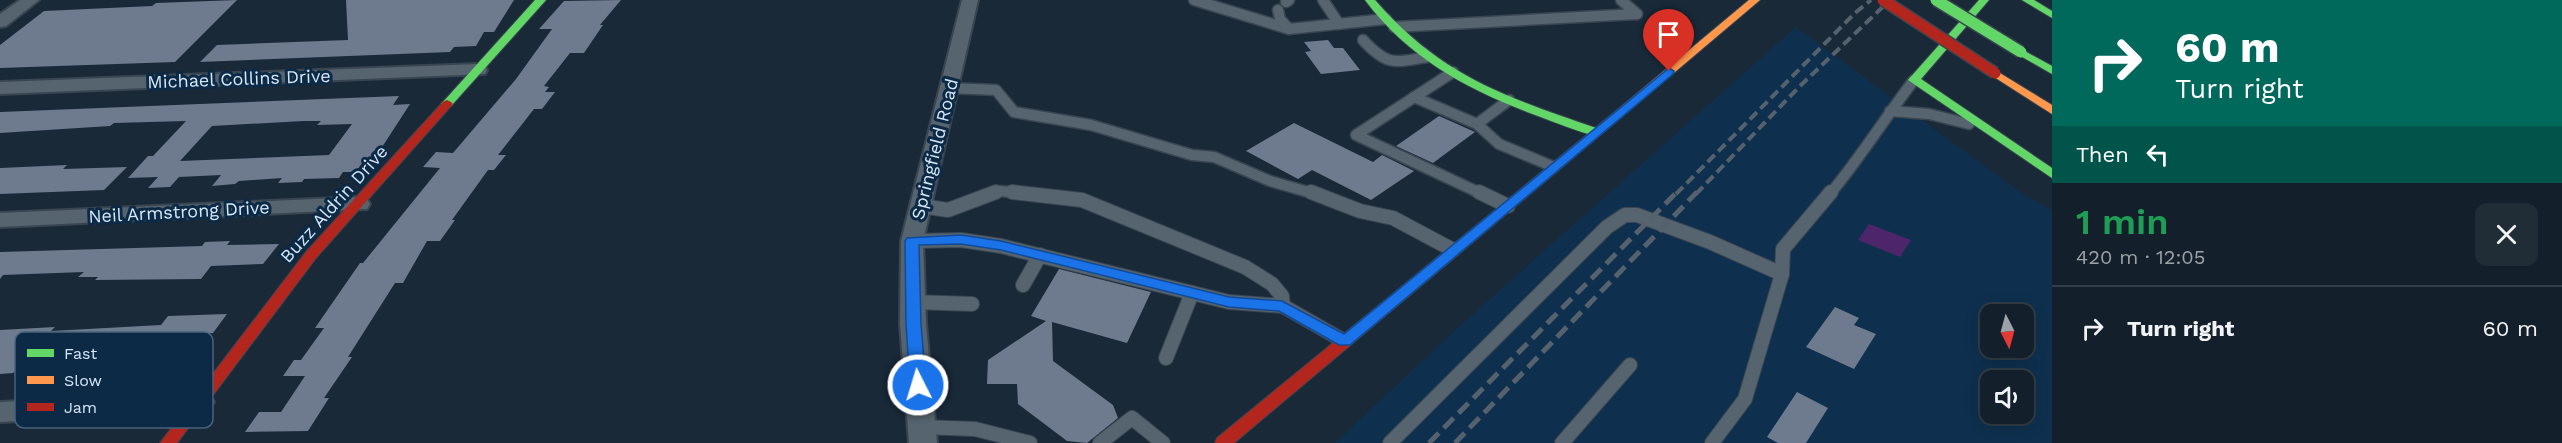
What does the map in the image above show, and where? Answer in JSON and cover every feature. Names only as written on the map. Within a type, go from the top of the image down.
[{"type":"main road","name":"Buzz Aldrin Drive","points":[[213,384],[310,255],[359,204],[541,0]]},
{"type":"main road","points":[[1370,0],[1390,23],[1427,57],[1509,100],[1595,132]]},
{"type":"main road","points":[[1223,443],[1508,206],[1743,5],[1755,0]]},
{"type":"main road","points":[[1883,0],[2052,110]]},
{"type":"main road","points":[[1936,0],[2052,71]]},
{"type":"main road","points":[[1984,0],[1914,80],[2052,174]]},
{"type":"main road","points":[[2027,0],[2052,15]]},
{"type":"main road","name":"Buzz Aldrin Drive","points":[[168,443],[180,428]]},
{"type":"street","points":[[0,22],[31,0]]},
{"type":"street","name":"Springfield Road","points":[[922,435],[913,302],[912,241],[970,0]]},
{"type":"street","name":"Michael Collins Drive","points":[[0,87],[478,70]]},
{"type":"street","name":"Neil Armstrong Drive","points":[[0,220],[359,204]]},
{"type":"street","points":[[0,412],[15,411]]},
{"type":"lane","points":[[1194,0],[1290,29],[1339,24],[1637,14],[1621,0]]},
{"type":"lane","points":[[1323,0],[1339,24]]},
{"type":"lane","points":[[1278,10],[1280,19],[1290,29]]},
{"type":"lane","points":[[1363,40],[1381,60],[1388,63],[1427,57]]},
{"type":"lane","points":[[1453,72],[1356,135],[1508,206]]},
{"type":"lane","points":[[1712,443],[1744,399],[1782,274],[1783,249],[1854,165],[1914,80]]},
{"type":"lane","points":[[949,88],[996,90],[1014,112],[1091,125],[1192,155],[1214,157],[1270,181],[1297,187],[1360,211],[1393,218],[1454,250]]},
{"type":"lane","points":[[1414,97],[1477,124],[1499,144],[1554,167]]},
{"type":"lane","points":[[1477,124],[1509,100]]},
{"type":"lane","points":[[1890,111],[1929,114],[1984,128]]},
{"type":"lane","points":[[921,206],[948,210],[1000,191],[1082,200],[1245,267],[1272,284],[1282,296],[1282,306]]},
{"type":"lane","points":[[1390,443],[1607,227],[1625,215],[1636,215],[1710,242],[1782,274]]},
{"type":"lane","points":[[912,241],[961,240],[1001,246],[1229,302],[1282,306],[1345,342]]},
{"type":"lane","points":[[1023,285],[1040,255]]},
{"type":"lane","points":[[1166,358],[1192,293]]},
{"type":"lane","points":[[913,302],[972,304]]},
{"type":"lane","points":[[1562,443],[1630,365]]},
{"type":"lane","points":[[1100,443],[1132,418],[1163,443]]},
{"type":"lane","points":[[922,435],[975,429],[1030,443]]},
{"type":"shaded area","points":[[1796,27],[2020,192],[2052,210],[2052,443],[1335,443],[1454,331]]},
{"type":"shaded area","points":[[1869,224],[1911,240],[1900,257],[1858,240]]},
{"type":"building","points":[[237,0],[175,62],[0,68],[0,45],[44,11]]},
{"type":"building","points":[[346,0],[514,0],[494,32],[484,32],[476,46],[454,47],[450,52],[200,62],[217,45],[348,40]]},
{"type":"building","points":[[621,0],[600,25],[603,25],[584,53],[570,53],[544,86],[549,87],[545,92],[555,92],[542,109],[534,109],[498,155],[506,155],[494,170],[488,170],[452,220],[455,220],[440,241],[427,241],[403,283],[395,283],[348,357],[352,357],[324,398],[329,398],[308,431],[245,432],[259,412],[281,412],[305,376],[283,376],[294,360],[301,360],[324,328],[315,328],[360,263],[363,263],[440,168],[423,167],[436,152],[453,153],[516,79],[552,29],[539,29],[564,1]]},
{"type":"building","points":[[1328,40],[1334,48],[1343,48],[1360,70],[1321,74],[1305,52],[1311,51],[1304,42]]},
{"type":"building","points":[[399,96],[393,105],[410,104],[375,158],[365,159],[356,172],[343,172],[339,178],[304,179],[302,182],[278,183],[282,178],[239,181],[235,184],[212,186],[221,175],[179,177],[170,187],[148,188],[158,177],[128,178],[148,156],[153,156],[186,121],[114,123],[110,126],[0,133],[0,112]],"holes":[[[321,121],[317,125],[352,124],[329,155],[180,161],[212,126]]]},
{"type":"building","points":[[1439,116],[1475,132],[1433,163],[1396,146]]},
{"type":"building","points":[[1294,123],[1373,162],[1382,155],[1414,171],[1371,200],[1312,170],[1298,179],[1246,151]]},
{"type":"building","points":[[67,165],[63,169],[127,167],[104,190],[0,194],[0,168]]},
{"type":"building","points":[[230,241],[227,245],[279,244],[263,264],[211,266],[201,279],[95,280],[98,277],[78,277],[84,272],[3,275],[0,279],[0,252],[202,246],[205,242]]},
{"type":"building","points":[[1059,269],[1151,292],[1127,343],[1052,322],[1053,361],[1113,405],[1118,418],[1087,443],[1067,441],[1018,404],[1017,384],[987,384],[988,360],[1046,321],[1031,316]]},
{"type":"building","points":[[1835,307],[1859,318],[1854,325],[1876,334],[1854,369],[1806,347]]},
{"type":"building","points":[[227,314],[213,333],[15,332],[15,371],[0,374],[0,330],[55,327],[51,331],[161,325],[168,316]]},
{"type":"building","points":[[1797,392],[1828,408],[1806,443],[1778,443],[1767,437]]},
{"type":"railway","points":[[1676,194],[1855,13],[1871,0]]},
{"type":"railway","points":[[1696,194],[1800,86],[1890,0]]},
{"type":"railway","points":[[1429,443],[1677,192]]},
{"type":"railway","points":[[1455,443],[1697,192]]},
{"type":"traffic: fast","points":[[447,104],[541,0]]},
{"type":"traffic: fast","points":[[1370,0],[1410,43],[1465,81],[1507,100],[1595,132]]},
{"type":"traffic: fast","points":[[1936,0],[2021,52]]},
{"type":"traffic: fast","points":[[1984,0],[1914,80],[2052,174]]},
{"type":"traffic: fast","points":[[2027,0],[2052,15]]},
{"type":"traffic: fast","points":[[2021,52],[2052,71]]},
{"type":"traffic: slow","points":[[1626,108],[1755,0]]},
{"type":"traffic: slow","points":[[1995,73],[2052,110]]},
{"type":"traffic: jam","points":[[1883,0],[1995,73]]},
{"type":"traffic: jam","points":[[213,384],[311,255],[447,104]]},
{"type":"traffic: jam","points":[[1223,443],[1626,108]]},
{"type":"traffic: jam","points":[[168,443],[179,428]]},
{"type":"route","points":[[918,385],[913,324],[912,241],[961,240],[1001,246],[1229,302],[1282,306],[1345,342],[1669,71]]}]
